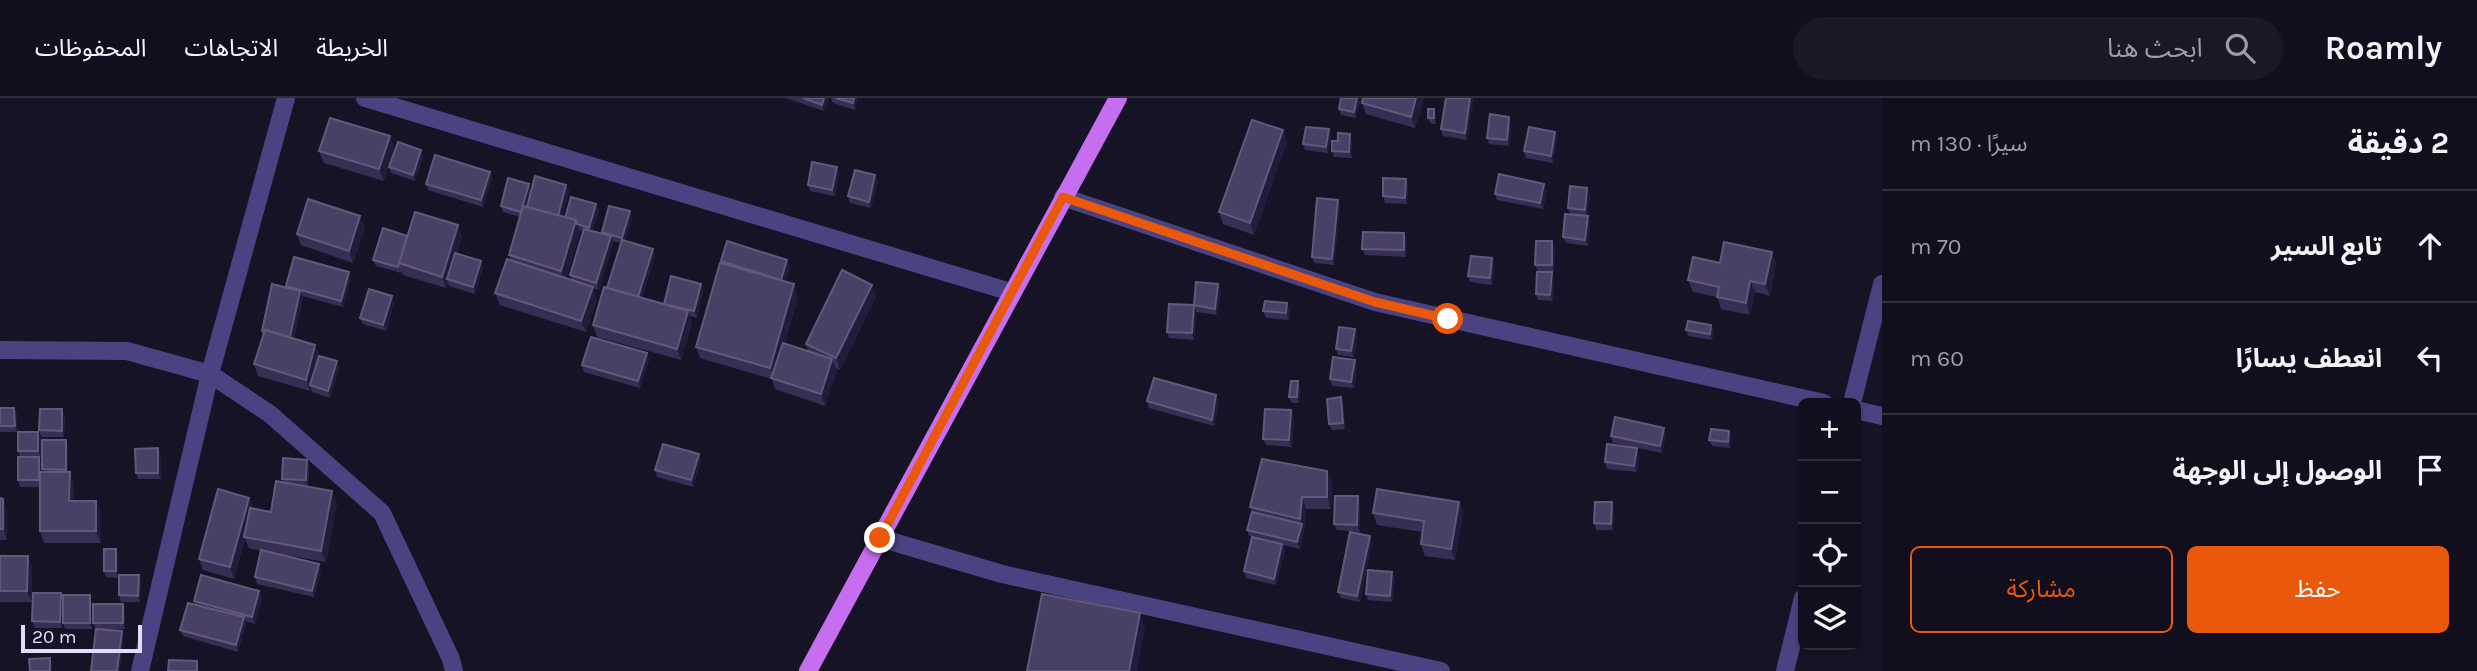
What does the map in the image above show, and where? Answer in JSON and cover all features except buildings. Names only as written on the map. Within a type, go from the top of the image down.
[{"type":"main road","points":[[808,671],[1118,98]]},
{"type":"street","points":[[140,671],[210,374],[286,98]]},
{"type":"street","points":[[365,98],[1012,292]]},
{"type":"street","points":[[1063,197],[1375,302],[1802,398]]},
{"type":"street","points":[[1853,398],[1882,284]]},
{"type":"street","points":[[0,350],[127,351],[210,374],[270,414],[382,513],[451,659],[454,671]]},
{"type":"street","points":[[1861,411],[1882,416]]},
{"type":"street","points":[[880,538],[1002,574],[1441,671]]},
{"type":"street","points":[[1785,671],[1798,618]]},
{"type":"route","points":[[880,538],[1063,197],[1375,302],[1448,319]]}]
